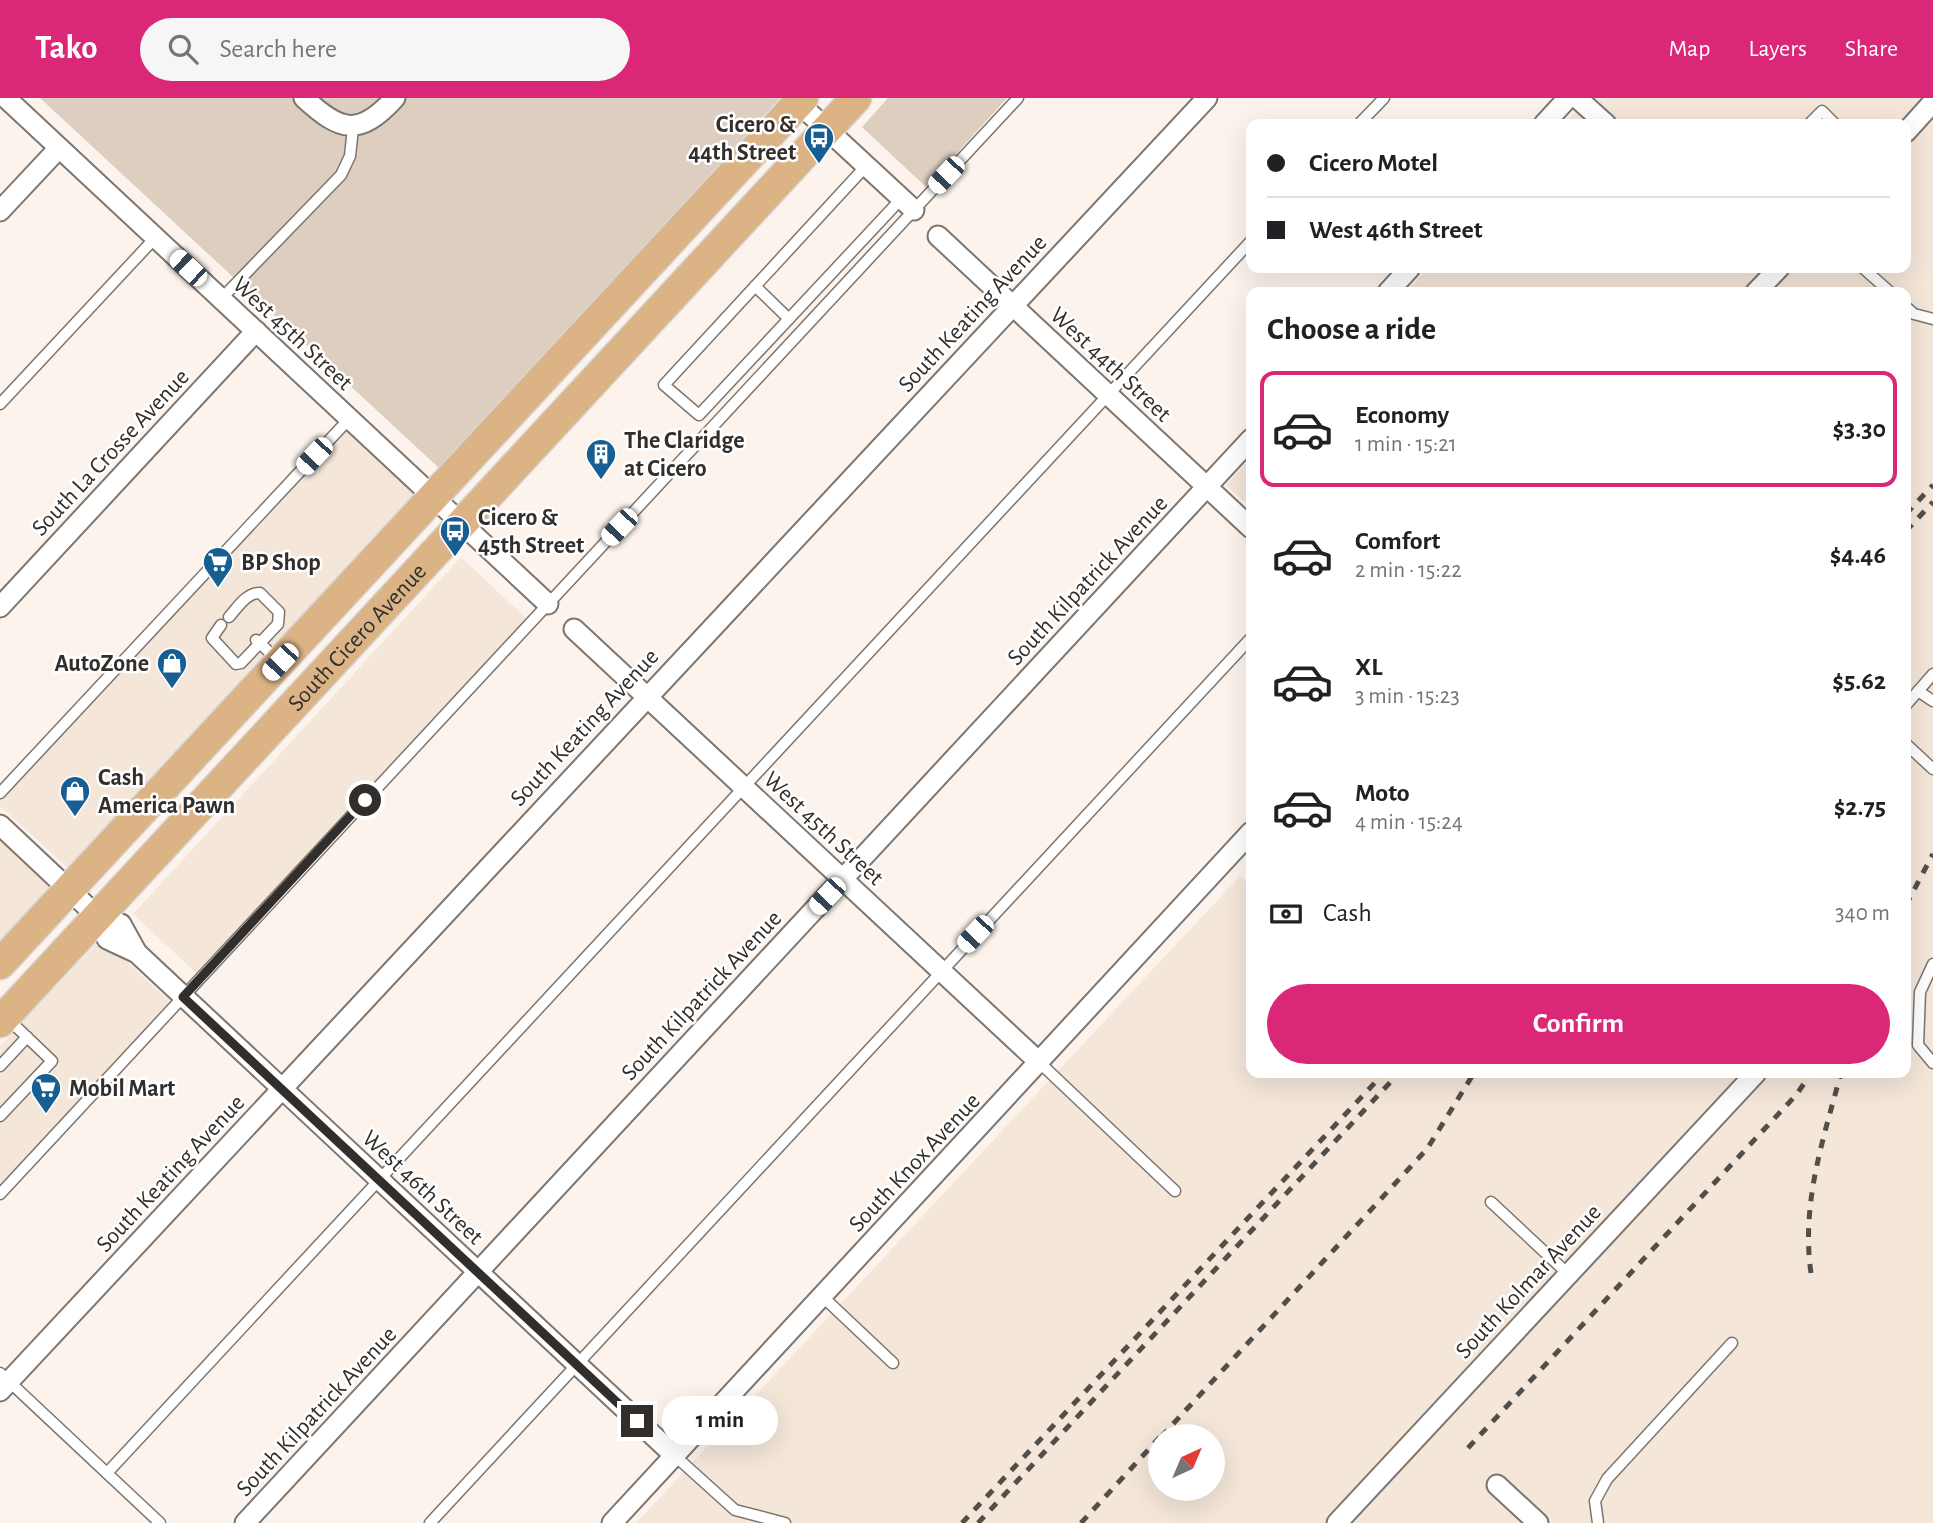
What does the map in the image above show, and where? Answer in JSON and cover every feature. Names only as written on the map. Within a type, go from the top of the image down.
[{"type":"main road","name":"South Cicero Avenue","points":[[10,1025],[98,917],[856,98]]},
{"type":"main road","name":"South Cicero Avenue","points":[[0,964],[69,890],[265,648],[433,497],[798,100]]},
{"type":"street","name":"West 45th Street","points":[[6,98],[548,604]]},
{"type":"street","points":[[304,98],[333,122],[353,128],[370,121],[395,98]]},
{"type":"street","name":"South Keating Avenue","points":[[3,1382],[282,1088],[1207,98]]},
{"type":"street","points":[[1549,119],[1568,98]]},
{"type":"street","points":[[1577,98],[1600,119]]},
{"type":"street","points":[[798,100],[908,204]]},
{"type":"street","points":[[1911,127],[1932,105]]},
{"type":"street","points":[[0,211],[59,148]]},
{"type":"street","name":"West 44th Street","points":[[938,236],[1246,523]]},
{"type":"street","points":[[1393,287],[1405,273]]},
{"type":"street","name":"South La Crosse Avenue","points":[[0,607],[256,331]]},
{"type":"street","name":"South Kilpatrick Avenue","points":[[245,1523],[1246,444]]},
{"type":"street","name":"West 45th Street","points":[[574,629],[1040,1063]]},
{"type":"street","name":"West 46th Street","points":[[0,825],[98,917],[121,924],[137,953],[674,1455]]},
{"type":"street","name":"South Knox Avenue","points":[[612,1523],[1246,837]]},
{"type":"street","name":"South Kolmar Avenue","points":[[1336,1523],[1751,1078]]},
{"type":"street","points":[[1496,1485],[1538,1523]]},
{"type":"lane","points":[[866,166],[664,385],[699,415],[789,319],[1018,98]]},
{"type":"lane","points":[[1364,119],[1384,98]]},
{"type":"lane","points":[[1814,119],[1822,111],[1830,119]]},
{"type":"lane","points":[[221,299],[341,175],[350,156],[353,128]]},
{"type":"lane","points":[[0,1194],[548,604],[908,204]]},
{"type":"lane","points":[[0,404],[155,238]]},
{"type":"lane","points":[[107,1474],[1246,247]]},
{"type":"lane","points":[[1869,273],[1884,287]]},
{"type":"lane","points":[[755,286],[789,319]]},
{"type":"lane","points":[[1911,310],[1933,319]]},
{"type":"lane","points":[[0,793],[349,419]]},
{"type":"lane","points":[[254,593],[260,593],[279,612],[278,624],[269,629],[265,648],[246,653],[236,664],[215,644],[214,633],[245,606],[254,593]]},
{"type":"lane","points":[[430,1523],[1246,643]]},
{"type":"lane","points":[[1911,699],[1933,674]]},
{"type":"lane","points":[[1918,691],[1933,701]]},
{"type":"lane","points":[[1911,749],[1933,769]]},
{"type":"lane","points":[[1933,964],[1920,992],[1918,1045],[1933,1063]]},
{"type":"lane","points":[[4,1063],[10,1025]]},
{"type":"lane","points":[[1,1114],[52,1061],[10,1025]]},
{"type":"lane","points":[[1040,1063],[1175,1191]]},
{"type":"lane","points":[[22,1076],[30,1084]]},
{"type":"lane","points":[[8,1091],[16,1099]]},
{"type":"lane","points":[[1491,1202],[1567,1273]]},
{"type":"lane","points":[[822,1296],[893,1363]]},
{"type":"lane","points":[[1598,1523],[1595,1502],[1607,1479],[1732,1343]]},
{"type":"lane","points":[[3,1382],[160,1523]]},
{"type":"lane","points":[[674,1455],[735,1510],[785,1523]]},
{"type":"shaded area","points":[[40,98],[780,98],[440,469]]},
{"type":"shaded area","points":[[888,98],[1007,98],[926,187],[862,127]]},
{"type":"shaded area","points":[[1588,98],[1933,98],[1933,1523],[636,1523],[1240,876],[1246,881],[1246,1078],[1911,1078],[1911,287],[1411,287],[1424,273],[1911,273],[1911,119],[1569,119]]},
{"type":"shaded area","points":[[342,426],[420,499],[71,871],[0,806],[0,793]]},
{"type":"shaded area","points":[[1246,463],[1246,503],[1226,485]]},
{"type":"shaded area","points":[[461,557],[527,619],[197,974],[133,914]]},
{"type":"shaded area","points":[[0,840],[54,890],[0,949]]},
{"type":"shaded area","points":[[101,938],[175,1006],[0,1194],[0,1046]]},
{"type":"railway","points":[[1911,509],[1933,485]]},
{"type":"railway","points":[[1911,526],[1933,502]]},
{"type":"railway","points":[[1911,896],[1933,854]]},
{"type":"railway","points":[[962,1523],[1379,1078]]},
{"type":"railway","points":[[978,1523],[1394,1078]]},
{"type":"railway","points":[[1173,1424],[1427,1149],[1471,1078]]},
{"type":"railway","points":[[1468,1448],[1797,1094],[1808,1078]]},
{"type":"railway","points":[[1811,1273],[1811,1197],[1840,1078]]},
{"type":"railway","points":[[1081,1523],[1148,1450]]},
{"type":"place","name":"Cicero & 44th Street","points":[[819,165]]},
{"type":"place","name":"The Claridge at Cicero","points":[[601,481]]},
{"type":"place","name":"Cicero & 45th Street","points":[[455,558]]},
{"type":"place","name":"BP Shop","points":[[218,589]]},
{"type":"place","name":"AutoZone","points":[[172,690]]},
{"type":"place","name":"Cash America Pawn","points":[[75,818]]},
{"type":"place","name":"Mobil Mart","points":[[46,1115]]},
{"type":"route","points":[[365,800],[183,997],[637,1421]]}]
